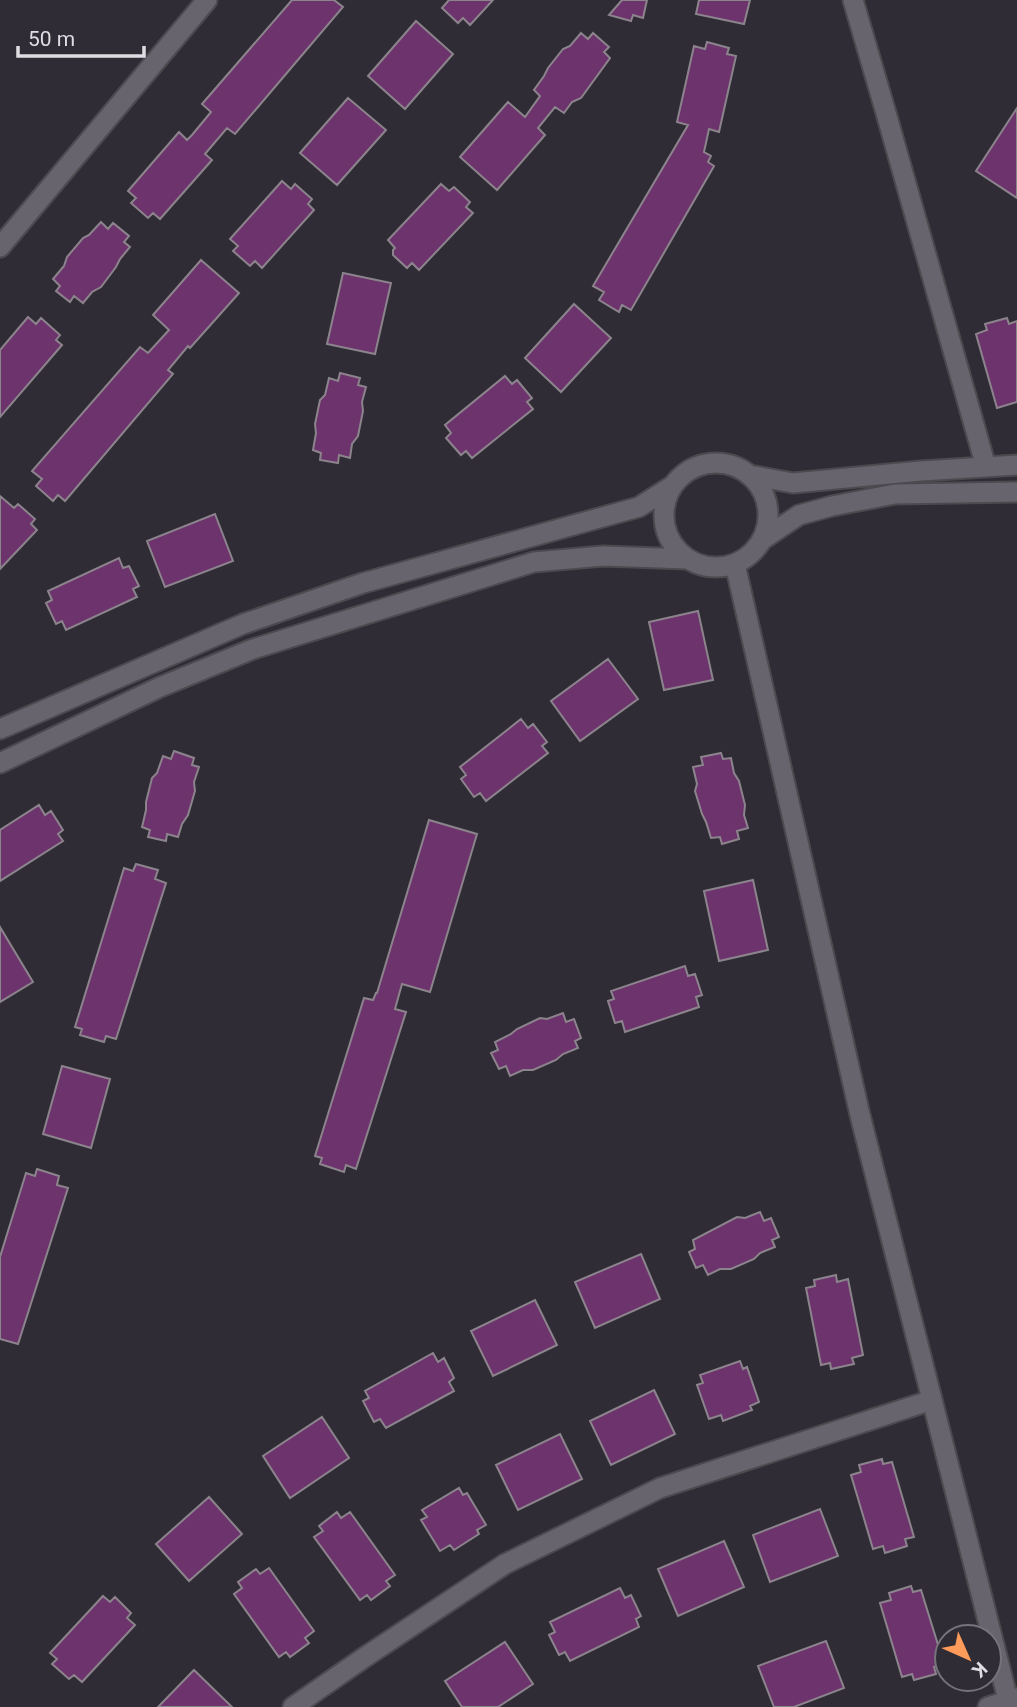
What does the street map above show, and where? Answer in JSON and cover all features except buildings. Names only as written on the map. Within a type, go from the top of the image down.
[{"type":"street","points":[[0,247],[206,0]]},
{"type":"street","points":[[853,0],[986,467]]},
{"type":"street","points":[[0,729],[243,624],[363,583],[639,507],[698,466],[716,463],[734,466],[749,475],[761,488],[767,505],[767,523],[762,540]]},
{"type":"street","points":[[749,475],[793,483],[1017,465]]},
{"type":"street","points":[[672,486],[665,501],[663,517],[674,548],[687,559],[702,566],[718,568],[735,564],[751,554],[762,540],[799,515],[832,506],[895,494],[1017,492]]},
{"type":"street","points":[[0,763],[160,687],[254,649],[534,562],[603,556],[687,559]]},
{"type":"street","points":[[735,564],[860,1115],[932,1400],[1013,1699],[988,1707]]},
{"type":"street","points":[[293,1707],[505,1564],[660,1488],[932,1400]]}]
